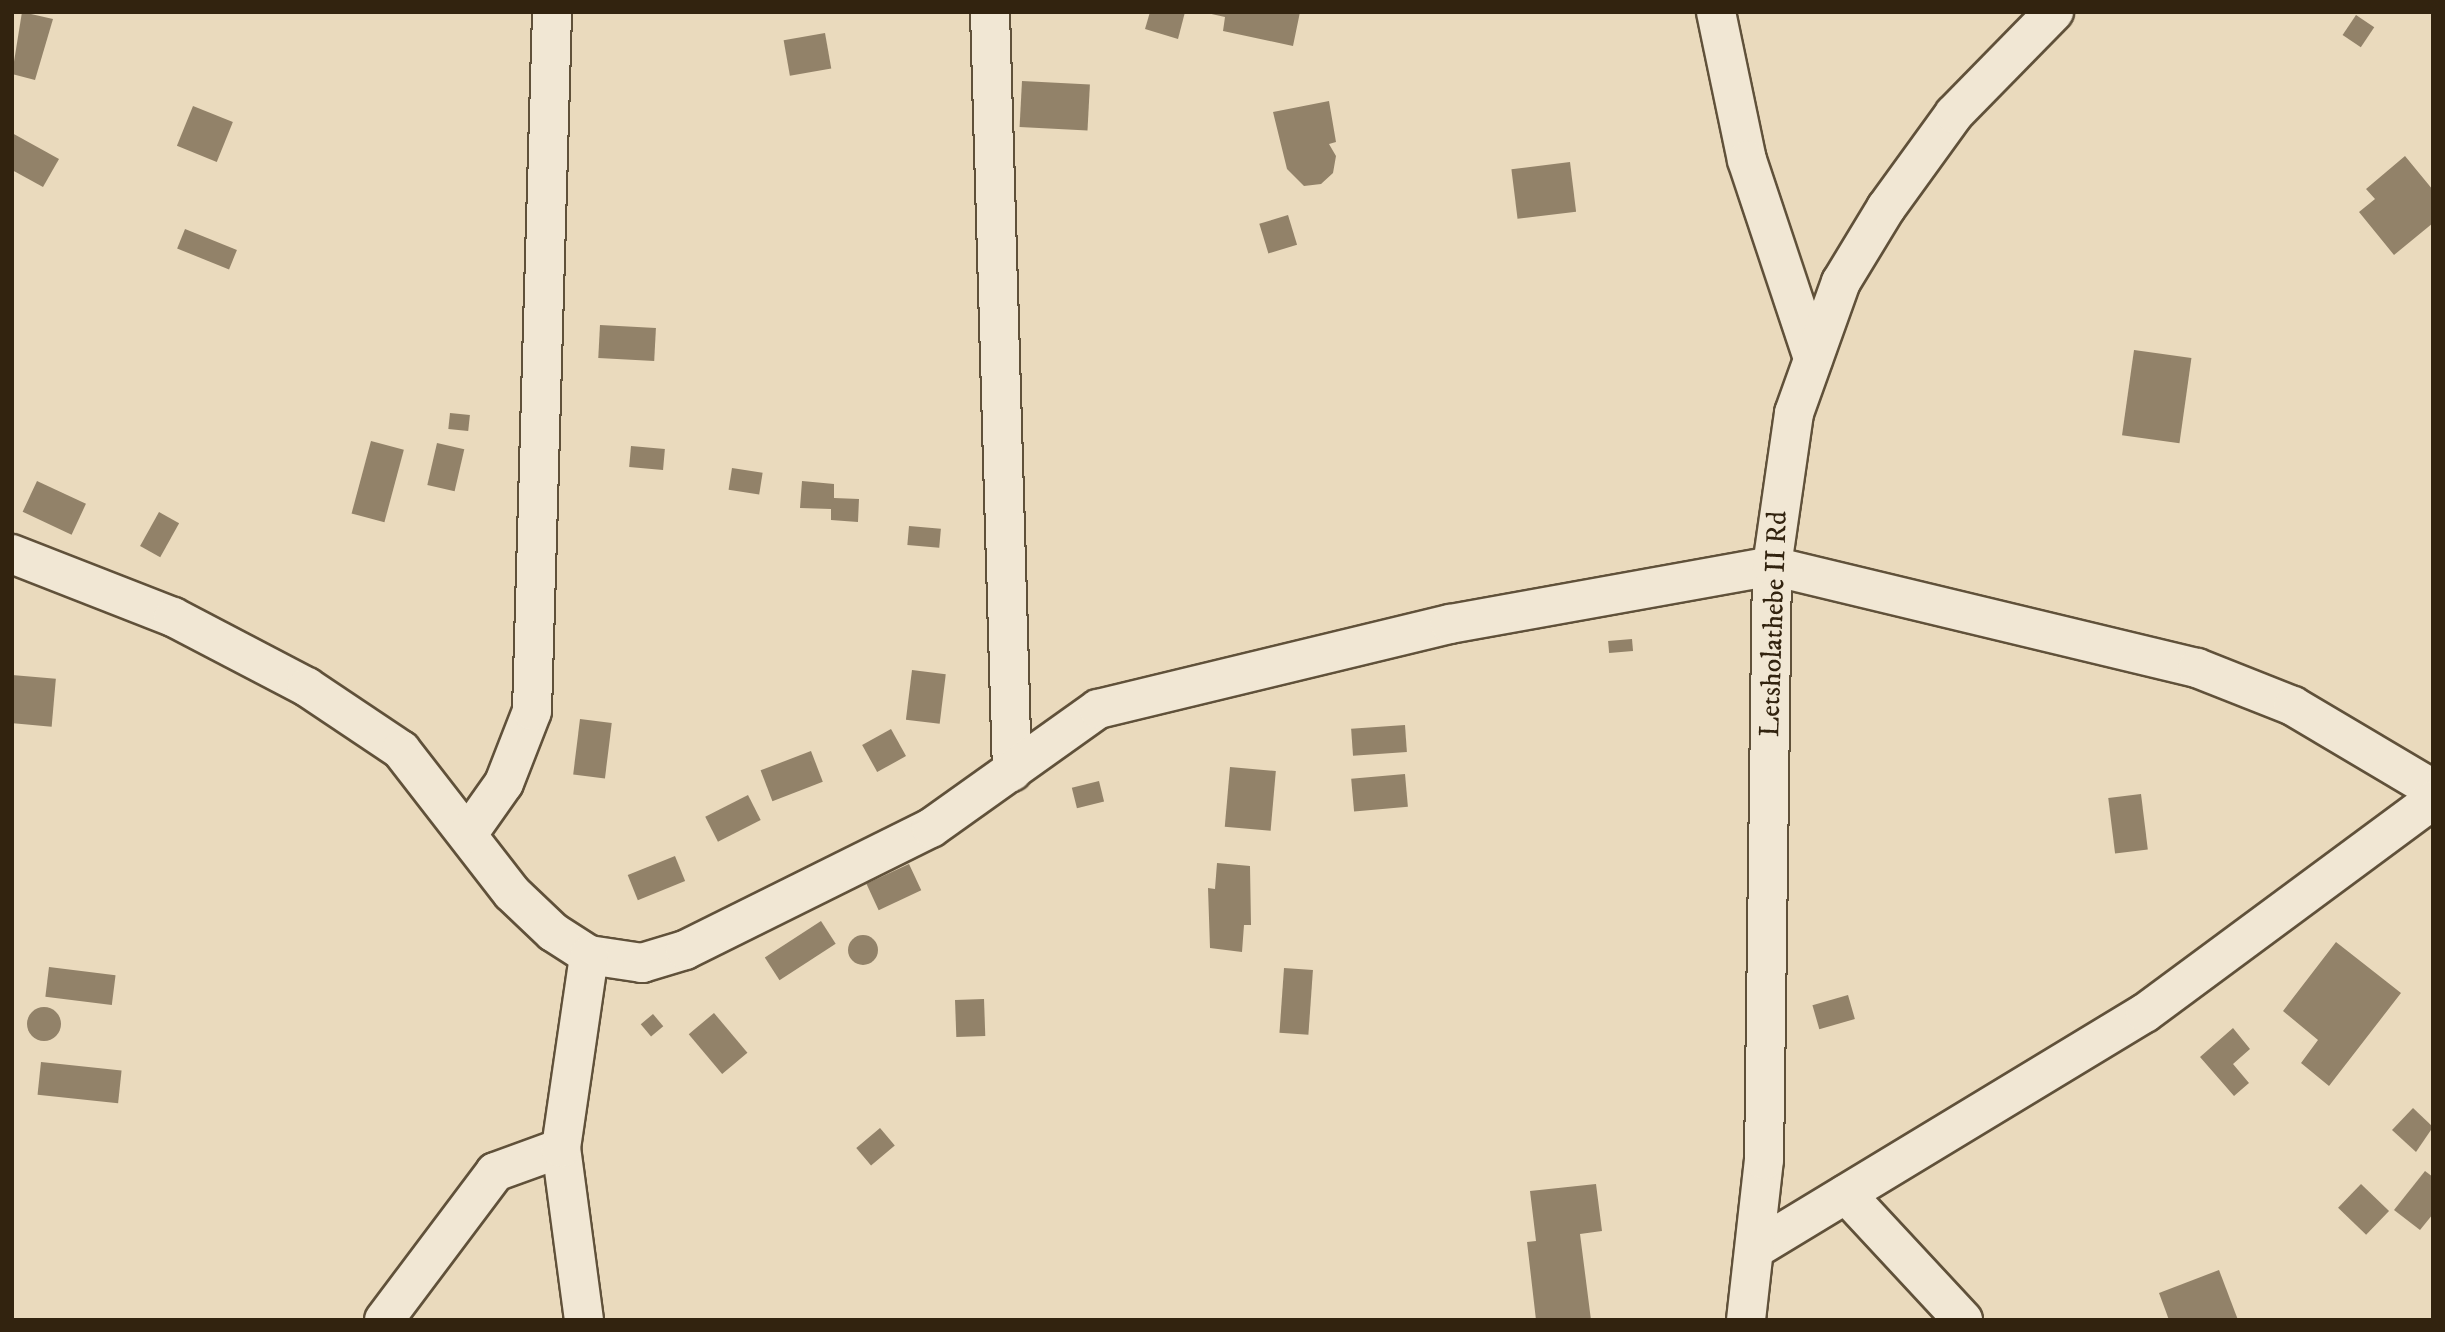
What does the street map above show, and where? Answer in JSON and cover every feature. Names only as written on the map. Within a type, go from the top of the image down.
[{"type":"street","points":[[468,834],[505,783],[532,711],[552,12]]},
{"type":"street","points":[[990,12],[1012,772]]},
{"type":"street","points":[[1716,12],[1746,160],[1813,358]]},
{"type":"street","name":"Letsholathebe II Rd","points":[[1746,1320],[1764,1147],[1772,566],[1794,413],[1841,282],[1886,208],[1954,114],[2054,12]]},
{"type":"street","points":[[12,554],[173,617],[307,687],[401,750],[512,893],[553,932],[589,955],[642,963],[685,950],[931,828],[1012,772],[1059,731],[1140,695],[1450,624],[1772,566],[2197,668],[2293,706],[2433,789]]},
{"type":"street","points":[[1755,1249],[2145,1013],[2433,800]]},
{"type":"street","points":[[584,1320],[561,1148],[589,955]]},
{"type":"street","points":[[384,1320],[495,1172],[561,1148]]},
{"type":"street","points":[[1846,1194],[1963,1320]]},
{"type":"building","points":[[22,12],[53,19],[35,80],[12,74]]},
{"type":"building","points":[[1150,12],[1185,12],[1178,39],[1145,29]]},
{"type":"building","points":[[1300,12],[1293,46],[1223,31],[1225,17],[1207,13]]},
{"type":"building","points":[[2356,15],[2374,27],[2361,47],[2343,35]]},
{"type":"building","points":[[825,33],[831,68],[790,76],[784,40]]},
{"type":"building","points":[[1022,81],[1090,85],[1087,130],[1020,127]]},
{"type":"building","points":[[1329,101],[1336,142],[1329,144],[1336,156],[1333,173],[1321,184],[1304,186],[1287,169],[1273,112]]},
{"type":"building","points":[[193,106],[233,122],[217,162],[177,146]]},
{"type":"building","points":[[12,133],[59,159],[43,187],[12,170]]},
{"type":"building","points":[[2405,156],[2433,190],[2433,223],[2394,255],[2359,212],[2375,199],[2366,189]]},
{"type":"building","points":[[1570,162],[1576,212],[1518,219],[1511,169]]},
{"type":"building","points":[[1288,215],[1297,245],[1268,253],[1259,224]]},
{"type":"building","points":[[185,229],[237,250],[229,269],[177,248]]},
{"type":"building","points":[[600,325],[656,328],[654,361],[598,358]]},
{"type":"building","points":[[2134,350],[2191,358],[2179,443],[2122,435]]},
{"type":"building","points":[[450,413],[470,415],[468,431],[448,429]]},
{"type":"building","points":[[371,441],[404,450],[384,522],[352,513]]},
{"type":"building","points":[[437,443],[464,449],[455,491],[427,485]]},
{"type":"building","points":[[631,446],[665,449],[663,470],[629,467]]},
{"type":"building","points":[[732,468],[763,473],[759,495],[729,490]]},
{"type":"building","points":[[37,481],[86,504],[72,535],[23,512]]},
{"type":"building","points":[[802,481],[834,484],[834,498],[859,499],[858,522],[831,520],[831,509],[800,508]]},
{"type":"building","points":[[159,512],[179,523],[160,557],[140,546]]},
{"type":"building","points":[[909,526],[941,529],[939,548],[907,545]]},
{"type":"building","points":[[1632,639],[1633,651],[1609,653],[1608,641]]},
{"type":"building","points":[[912,670],[946,674],[940,724],[906,720]]},
{"type":"building","points":[[12,675],[56,679],[52,727],[12,723]]},
{"type":"building","points":[[580,719],[612,723],[605,778],[573,775]]},
{"type":"building","points":[[1405,725],[1407,752],[1353,756],[1351,729]]},
{"type":"building","points":[[891,729],[906,756],[877,772],[862,745]]},
{"type":"building","points":[[811,751],[823,782],[772,801],[761,770]]},
{"type":"building","points":[[1230,767],[1276,771],[1271,831],[1225,827]]},
{"type":"building","points":[[1405,774],[1408,807],[1354,812],[1351,779]]},
{"type":"building","points":[[1099,781],[1104,801],[1077,808],[1072,788]]},
{"type":"building","points":[[2141,794],[2148,850],[2115,854],[2108,798]]},
{"type":"building","points":[[748,795],[761,820],[718,842],[705,817]]},
{"type":"building","points":[[675,856],[685,881],[638,900],[628,875]]},
{"type":"building","points":[[1217,863],[1250,866],[1251,925],[1244,925],[1242,952],[1210,948],[1208,888],[1215,889]]},
{"type":"building","points":[[909,864],[921,890],[879,910],[866,884]]},
{"type":"building","points":[[821,921],[836,944],[780,980],[765,957]]},
{"type":"building","points":[[863,935],[874,939],[878,950],[874,961],[863,965],[852,961],[848,950],[852,939]]},
{"type":"building","points":[[2336,942],[2401,993],[2329,1086],[2301,1063],[2318,1040],[2283,1011]]},
{"type":"building","points":[[49,967],[116,975],[112,1005],[45,997]]},
{"type":"building","points":[[1284,968],[1313,970],[1308,1035],[1279,1033]]},
{"type":"building","points":[[1848,995],[1855,1019],[1819,1029],[1812,1005]]},
{"type":"building","points":[[984,999],[985,1036],[956,1037],[955,1000]]},
{"type":"building","points":[[44,1007],[56,1012],[61,1024],[56,1036],[44,1041],[32,1036],[27,1024],[32,1012]]},
{"type":"building","points":[[714,1013],[747,1053],[722,1074],[689,1034]]},
{"type":"building","points":[[653,1014],[663,1026],[651,1037],[641,1024]]},
{"type":"building","points":[[2233,1028],[2250,1049],[2233,1064],[2249,1083],[2234,1096],[2200,1057]]},
{"type":"building","points":[[41,1062],[122,1070],[118,1103],[38,1095]]},
{"type":"building","points":[[2413,1108],[2433,1127],[2416,1152],[2392,1130]]},
{"type":"building","points":[[880,1128],[895,1146],[871,1166],[856,1148]]},
{"type":"building","points":[[2425,1171],[2433,1177],[2433,1214],[2420,1230],[2394,1210]]},
{"type":"building","points":[[1596,1184],[1602,1231],[1580,1234],[1591,1320],[1536,1320],[1527,1242],[1536,1241],[1530,1191]]},
{"type":"building","points":[[2361,1184],[2389,1211],[2366,1235],[2338,1208]]},
{"type":"building","points":[[2219,1270],[2238,1320],[2169,1320],[2159,1293]]}]
